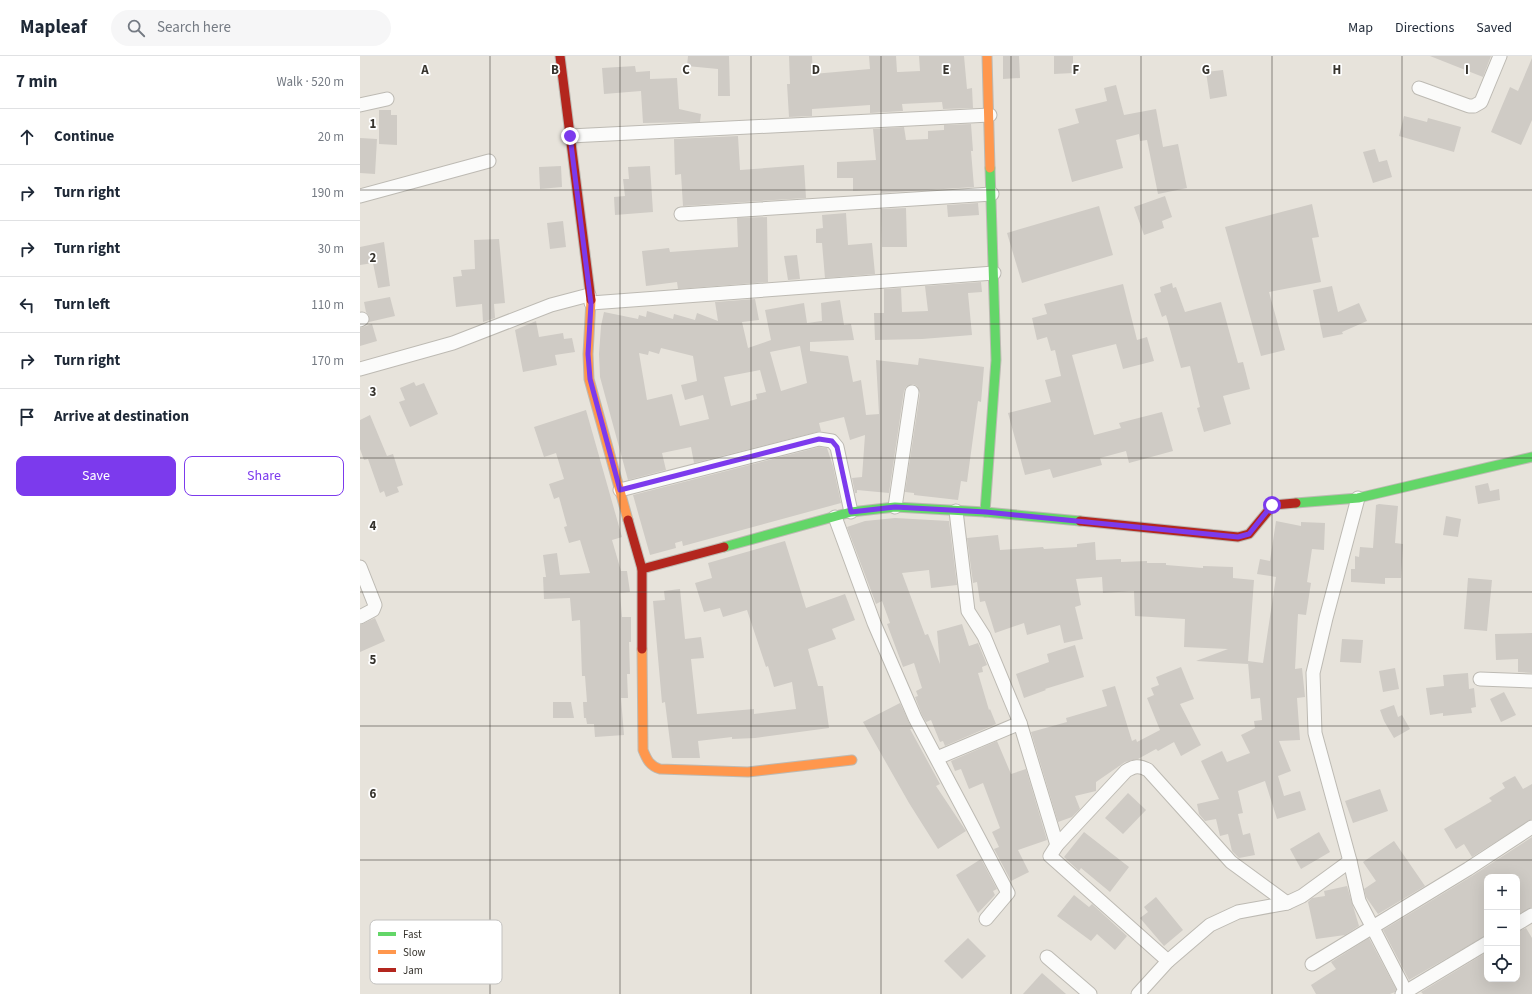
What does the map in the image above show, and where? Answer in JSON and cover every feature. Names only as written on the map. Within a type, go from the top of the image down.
[{"type":"street","points":[[560,56],[590,299],[588,354],[590,379],[642,569],[644,750],[646,759],[652,767],[660,769],[748,772],[852,760]]},
{"type":"street","points":[[986,512],[996,360],[990,114],[987,56]]},
{"type":"street","points":[[1419,88],[1469,106],[1474,106],[1481,102],[1500,56]]},
{"type":"street","points":[[360,105],[387,99]]},
{"type":"street","points":[[570,136],[990,114]]},
{"type":"street","points":[[360,196],[489,161]]},
{"type":"street","points":[[681,214],[992,194]]},
{"type":"street","points":[[360,369],[453,343],[538,309],[590,299],[994,273]]},
{"type":"street","points":[[895,507],[912,392]]},
{"type":"street","points":[[620,490],[819,439],[832,441],[837,447],[851,512]]},
{"type":"street","points":[[642,569],[851,512],[895,507],[986,512],[1238,537],[1249,534],[1272,505],[1358,498],[1532,457]]},
{"type":"street","points":[[1358,498],[1326,618],[1314,673],[1315,732],[1350,861],[1359,901],[1405,993],[1484,945]]},
{"type":"street","points":[[956,511],[968,611],[984,636],[1020,723],[1056,846]]},
{"type":"street","points":[[835,517],[874,623],[915,718],[1008,893],[986,919]]},
{"type":"street","points":[[360,567],[375,605],[373,610],[360,617]]},
{"type":"street","points":[[1480,678],[1532,681]]},
{"type":"street","points":[[937,758],[1020,723]]},
{"type":"street","points":[[1168,960],[1050,856],[1056,846],[1126,771],[1133,767],[1141,766],[1148,770],[1230,862],[1287,904]]},
{"type":"street","points":[[1312,964],[1468,869],[1532,827]]},
{"type":"street","points":[[1138,994],[1168,960],[1210,925],[1238,912],[1287,904],[1302,896],[1350,861]]},
{"type":"street","points":[[1520,922],[1532,915]]},
{"type":"street","points":[[1047,957],[1090,994]]},
{"type":"building","points":[[688,56],[729,56],[730,96],[718,96],[718,69],[687,66]]},
{"type":"building","points":[[789,56],[812,56],[813,74],[870,69],[869,56],[896,56],[897,72],[899,72],[920,71],[919,56],[964,56],[967,89],[972,88],[973,108],[943,109],[942,102],[902,104],[903,111],[870,113],[870,105],[812,109],[812,116],[789,117],[787,84],[790,84]]},
{"type":"building","points":[[1003,56],[1019,56],[1020,78],[1003,79]]},
{"type":"building","points":[[1054,56],[1073,56],[1073,73],[1054,74]]},
{"type":"building","points":[[1430,56],[1491,56],[1483,77]]},
{"type":"building","points":[[1532,58],[1532,120],[1521,145],[1491,132],[1510,87],[1518,91]]},
{"type":"building","points":[[635,66],[636,72],[650,71],[650,79],[677,78],[679,109],[701,114],[700,122],[643,123],[641,91],[604,94],[602,68]]},
{"type":"building","points":[[1223,70],[1227,96],[1210,99],[1206,72]]},
{"type":"building","points":[[1116,85],[1124,115],[1156,109],[1163,147],[1178,144],[1187,188],[1158,194],[1147,140],[1140,141],[1139,134],[1116,140],[1123,168],[1072,182],[1058,129],[1079,123],[1075,109],[1107,101],[1104,88]]},
{"type":"building","points":[[379,110],[391,110],[391,115],[397,115],[397,145],[379,144]]},
{"type":"building","points":[[1404,116],[1427,122],[1428,118],[1461,127],[1454,152],[1399,136]]},
{"type":"building","points":[[971,124],[973,151],[971,151],[974,187],[881,193],[881,190],[853,191],[853,178],[837,178],[837,162],[876,160],[873,129],[904,127],[906,140],[928,139],[928,131],[944,130],[944,125]]},
{"type":"building","points":[[738,136],[740,170],[804,165],[806,198],[683,206],[681,174],[675,175],[674,139]]},
{"type":"building","points":[[360,138],[377,139],[375,174],[360,173]]},
{"type":"building","points":[[1375,149],[1379,162],[1387,160],[1392,177],[1373,183],[1363,152]]},
{"type":"building","points":[[561,166],[562,187],[540,189],[539,167]]},
{"type":"building","points":[[650,166],[653,212],[615,215],[614,197],[625,196],[623,179],[629,179],[628,167]]},
{"type":"building","points":[[1165,196],[1172,217],[1162,221],[1164,228],[1144,235],[1134,207]]},
{"type":"building","points":[[978,203],[979,215],[948,217],[947,205]]},
{"type":"building","points":[[1312,204],[1319,237],[1312,238],[1321,282],[1269,292],[1285,350],[1261,356],[1225,227]]},
{"type":"building","points":[[1099,206],[1113,255],[1022,283],[1007,233]]},
{"type":"building","points":[[906,208],[907,247],[882,247],[881,209]]},
{"type":"building","points":[[846,213],[848,245],[872,243],[875,274],[825,278],[822,243],[816,243],[816,229],[823,228],[822,215]]},
{"type":"building","points":[[767,217],[768,282],[678,289],[677,282],[646,286],[642,251],[669,248],[670,252],[738,247],[737,218]]},
{"type":"building","points":[[563,221],[566,247],[550,249],[547,223]]},
{"type":"building","points":[[499,239],[505,303],[494,304],[495,318],[483,322],[482,304],[456,307],[453,277],[462,276],[461,270],[475,269],[474,240]]},
{"type":"building","points":[[384,242],[390,286],[378,288],[373,263],[360,265],[360,247]]},
{"type":"building","points":[[797,255],[800,279],[788,280],[784,256]]},
{"type":"building","points":[[981,282],[982,292],[968,293],[972,335],[922,339],[875,340],[874,313],[884,313],[884,289],[901,288],[902,312],[928,311],[925,286]]},
{"type":"building","points":[[1172,283],[1173,288],[1176,287],[1185,312],[1221,302],[1238,363],[1243,362],[1250,389],[1223,396],[1231,424],[1204,432],[1197,408],[1200,407],[1190,366],[1181,368],[1166,315],[1162,317],[1154,294],[1161,292],[1160,287]]},
{"type":"building","points":[[1123,284],[1137,340],[1147,337],[1154,361],[1123,369],[1116,344],[1072,355],[1094,435],[1121,428],[1119,423],[1162,412],[1173,451],[1129,463],[1126,451],[1100,458],[1102,465],[1053,478],[1050,469],[1025,475],[1008,413],[1051,402],[1045,380],[1061,376],[1055,350],[1051,351],[1047,337],[1037,340],[1032,318],[1047,314],[1044,304]]},
{"type":"building","points":[[1332,286],[1338,312],[1359,303],[1367,321],[1342,332],[1343,334],[1323,338],[1313,290]]},
{"type":"building","points":[[390,297],[395,316],[369,322],[369,316],[366,312],[364,302]]},
{"type":"building","points":[[755,299],[759,320],[742,322],[748,348],[771,340],[765,310],[804,303],[807,323],[822,321],[821,303],[840,300],[844,325],[851,324],[854,340],[810,342],[810,351],[848,356],[853,382],[861,380],[866,415],[879,414],[876,360],[918,365],[919,358],[984,367],[981,402],[978,401],[967,482],[961,481],[958,500],[914,495],[914,493],[905,492],[920,393],[917,386],[913,384],[906,387],[904,391],[889,493],[857,490],[857,493],[855,493],[852,478],[862,477],[865,435],[850,440],[844,417],[819,423],[821,431],[694,463],[691,447],[662,453],[666,470],[628,480],[600,377],[599,354],[601,326],[604,312],[638,319],[639,315],[646,317],[647,311],[673,319],[674,314],[695,320],[697,313],[718,321],[715,302]],"holes":[[[800,346],[807,383],[781,391],[770,352]],[[661,348],[693,356],[697,381],[681,385],[685,400],[703,395],[709,419],[680,426],[672,394],[647,400],[639,353],[648,355],[649,351],[659,354]],[[760,370],[766,392],[756,394],[757,399],[731,406],[724,377]]]},
{"type":"building","points":[[536,321],[539,337],[563,333],[564,339],[572,338],[575,352],[555,355],[557,365],[523,372],[515,330]]},
{"type":"building","points":[[372,324],[377,341],[360,346],[360,328]]},
{"type":"building","points":[[414,382],[416,386],[424,383],[438,414],[410,427],[399,402],[405,400],[400,388]]},
{"type":"building","points":[[586,410],[622,537],[612,540],[621,571],[627,571],[630,592],[620,593],[622,617],[631,617],[631,642],[629,642],[630,674],[627,674],[628,698],[621,698],[624,735],[595,737],[594,724],[587,724],[586,718],[584,718],[583,702],[587,702],[585,676],[582,676],[580,620],[572,621],[570,598],[544,599],[543,577],[546,577],[543,555],[557,553],[560,575],[590,573],[580,540],[569,543],[564,527],[567,526],[559,497],[554,499],[549,484],[564,479],[556,453],[544,457],[534,427]]},
{"type":"building","points":[[370,415],[387,456],[393,454],[403,485],[397,487],[399,492],[386,497],[384,491],[380,493],[368,459],[364,460],[360,449],[360,420]]},
{"type":"building","points":[[819,447],[827,448],[833,466],[841,503],[683,546],[682,541],[675,543],[676,548],[650,555],[633,495]]},
{"type":"building","points":[[1488,483],[1490,491],[1499,489],[1500,500],[1478,504],[1475,486]]},
{"type":"building","points":[[1376,505],[1398,506],[1395,543],[1403,544],[1401,578],[1385,578],[1385,584],[1351,582],[1351,569],[1355,569],[1355,556],[1359,557],[1360,547],[1373,548]]},
{"type":"building","points":[[1446,516],[1461,519],[1458,537],[1443,535]]},
{"type":"building","points":[[895,518],[949,521],[957,585],[931,588],[929,570],[902,573],[925,635],[928,634],[940,664],[937,631],[962,624],[969,646],[978,643],[987,665],[982,667],[983,672],[978,673],[989,710],[990,709],[996,724],[945,746],[943,741],[940,742],[931,720],[926,722],[922,715],[915,697],[918,696],[916,691],[922,688],[914,663],[903,667],[887,624],[890,623],[882,601],[876,604],[847,527],[865,521]]},
{"type":"building","points":[[1276,521],[1301,526],[1301,522],[1325,523],[1324,550],[1312,549],[1307,582],[1311,583],[1306,615],[1298,614],[1295,669],[1302,668],[1305,697],[1297,698],[1300,740],[1279,741],[1291,771],[1278,776],[1284,796],[1300,791],[1306,810],[1277,819],[1265,781],[1238,791],[1243,813],[1238,814],[1243,835],[1250,833],[1255,855],[1239,858],[1232,851],[1228,834],[1220,836],[1216,819],[1205,821],[1199,814],[1197,804],[1219,799],[1201,761],[1222,751],[1227,762],[1250,753],[1241,735],[1255,728],[1254,721],[1262,720],[1260,698],[1251,699],[1248,662],[1248,664],[1196,661],[1228,649],[1184,647],[1185,619],[1135,616],[1134,591],[1103,593],[1102,577],[1076,579],[1081,605],[1075,607],[1083,639],[1064,643],[1060,625],[1027,635],[1024,623],[995,633],[985,601],[980,602],[977,582],[973,583],[967,538],[998,535],[1000,550],[1043,547],[1044,549],[1077,547],[1077,544],[1095,542],[1096,560],[1121,559],[1121,562],[1147,561],[1147,563],[1166,563],[1166,565],[1203,568],[1203,566],[1233,567],[1233,578],[1254,580],[1248,661],[1263,663],[1276,577],[1257,574],[1260,559],[1270,561]]},
{"type":"building","points":[[785,541],[806,608],[845,594],[855,620],[832,629],[836,639],[808,649],[818,686],[823,686],[829,728],[755,738],[732,739],[732,737],[698,741],[700,758],[672,758],[665,702],[662,703],[653,601],[665,600],[664,591],[680,589],[685,639],[701,637],[704,658],[691,659],[697,714],[754,709],[754,714],[796,709],[792,682],[774,687],[768,666],[766,667],[747,610],[723,617],[720,608],[704,612],[695,583],[712,578],[708,563]]},
{"type":"building","points":[[1468,578],[1492,580],[1487,631],[1464,629]]},
{"type":"building","points":[[375,618],[385,641],[360,652],[360,625]]},
{"type":"building","points":[[1532,633],[1532,673],[1518,672],[1518,659],[1496,660],[1495,634]]},
{"type":"building","points":[[1342,639],[1363,640],[1361,663],[1340,662]]},
{"type":"building","points":[[1075,645],[1084,677],[1045,689],[1046,690],[1024,698],[1016,674],[1049,662],[1047,654]]},
{"type":"building","points":[[1181,667],[1194,699],[1180,704],[1201,745],[1181,756],[1174,742],[1158,751],[1156,749],[1138,759],[1125,762],[1096,782],[1096,791],[1075,796],[1080,809],[1072,817],[1058,822],[1031,732],[1067,722],[1066,718],[1107,706],[1102,690],[1115,686],[1132,741],[1136,739],[1137,742],[1160,730],[1147,698],[1154,695],[1151,688],[1159,685],[1156,677]]},
{"type":"building","points":[[1395,668],[1399,689],[1383,692],[1379,671]]},
{"type":"building","points":[[1468,673],[1469,689],[1474,688],[1476,707],[1471,708],[1472,713],[1443,716],[1443,713],[1430,715],[1426,688],[1444,686],[1443,675]]},
{"type":"building","points":[[1504,692],[1516,715],[1501,722],[1490,699]]},
{"type":"building","points":[[553,702],[571,702],[574,718],[553,718]]},
{"type":"building","points":[[900,703],[912,729],[910,729],[940,784],[936,786],[966,831],[938,849],[909,803],[863,722]]},
{"type":"building","points":[[1394,705],[1398,717],[1402,715],[1410,729],[1394,738],[1384,721],[1380,710]]},
{"type":"building","points":[[997,741],[1011,774],[1026,769],[1047,840],[1018,850],[1029,872],[1011,881],[994,849],[999,847],[992,832],[1000,828],[983,783],[969,789],[961,769],[955,771],[951,761]]},
{"type":"building","points":[[1515,776],[1523,789],[1532,784],[1532,819],[1472,857],[1464,844],[1456,849],[1444,829],[1492,801],[1489,798],[1505,788],[1502,783]]},
{"type":"building","points":[[1380,789],[1388,811],[1353,823],[1345,801]]},
{"type":"building","points":[[1128,793],[1146,810],[1123,834],[1105,818]]},
{"type":"building","points":[[1084,832],[1129,867],[1110,892],[1081,868],[1079,871],[1064,857]]},
{"type":"building","points":[[1319,832],[1330,852],[1301,869],[1290,849]]},
{"type":"building","points":[[1532,837],[1532,907],[1520,913],[1520,874],[1484,874],[1484,937],[1409,980],[1383,930],[1472,876]]},
{"type":"building","points":[[1394,841],[1425,886],[1378,914],[1366,897],[1364,889],[1376,881],[1363,862]]},
{"type":"building","points":[[981,859],[997,889],[993,891],[995,895],[978,913],[956,875]]},
{"type":"building","points":[[1347,886],[1359,926],[1345,935],[1316,939],[1308,902],[1312,898],[1325,896],[1324,891]]},
{"type":"building","points":[[1074,895],[1089,907],[1092,904],[1127,936],[1115,950],[1097,934],[1091,941],[1057,916]]},
{"type":"building","points":[[1156,897],[1183,930],[1164,946],[1140,918],[1148,912],[1144,907]]},
{"type":"building","points":[[1526,928],[1532,938],[1532,994],[1423,994],[1421,992],[1484,954],[1484,982],[1520,982],[1520,931]]},
{"type":"building","points":[[968,938],[986,956],[962,979],[944,961]]},
{"type":"building","points":[[1369,938],[1396,989],[1395,992],[1390,994],[1316,994],[1311,985],[1336,969],[1331,962]]},
{"type":"building","points":[[1042,973],[1066,994],[1023,994]]},
{"type":"traffic: fast","points":[[985,512],[996,360],[990,168]]},
{"type":"traffic: fast","points":[[1296,503],[1358,498],[1532,457]]},
{"type":"traffic: fast","points":[[724,547],[851,512],[895,507],[985,512],[1080,521]]},
{"type":"traffic: slow","points":[[987,56],[990,168]]},
{"type":"traffic: slow","points":[[591,300],[588,354],[589,379],[628,520]]},
{"type":"traffic: slow","points":[[642,649],[643,750],[649,762],[657,768],[748,772],[852,760]]},
{"type":"traffic: jam","points":[[560,56],[591,300]]},
{"type":"traffic: jam","points":[[1080,521],[1238,537],[1249,534],[1273,505],[1296,503]]},
{"type":"traffic: jam","points":[[628,520],[642,569]]},
{"type":"traffic: jam","points":[[642,649],[642,569],[724,547]]},
{"type":"route","points":[[570,136],[591,304],[588,354],[590,379],[620,490],[819,439],[832,441],[837,447],[851,512],[895,507],[986,512],[1224,537],[1238,537],[1249,534],[1272,505]]}]
